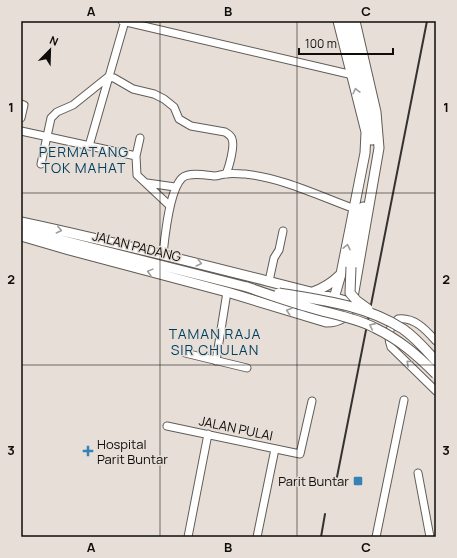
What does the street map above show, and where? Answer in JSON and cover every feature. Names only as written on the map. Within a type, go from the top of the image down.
[{"type":"street","points":[[89,146],[124,21],[353,75]]},
{"type":"street","points":[[326,322],[335,298],[355,210],[365,153],[366,132],[353,75],[338,21]]},
{"type":"street","points":[[340,315],[351,267],[373,152],[372,132],[362,80],[346,21]]},
{"type":"street","points":[[21,236],[227,292],[326,322],[342,319],[350,310],[352,302],[379,148],[376,112],[355,21]]},
{"type":"street","points":[[41,164],[51,118],[57,112],[73,106],[108,77],[114,78],[132,89],[154,94],[164,99],[174,107],[179,119],[191,126],[225,132],[230,135],[233,139],[232,151],[229,168],[226,174]]},
{"type":"street","points":[[21,104],[24,105],[21,118]]},
{"type":"street","points":[[21,131],[136,156]]},
{"type":"street","points":[[140,138],[136,156],[137,175],[170,206]]},
{"type":"street","points":[[163,254],[170,206],[175,187],[182,177],[190,175],[218,176],[226,174],[244,174],[262,177],[286,183],[355,210]]},
{"type":"street","points":[[146,183],[175,187]]},
{"type":"street","points":[[21,222],[163,254],[352,302]]},
{"type":"street","name":"JALAN PADANG","points":[[21,230],[246,287],[375,327],[403,344],[416,354],[436,374]]},
{"type":"street","points":[[269,281],[274,258],[279,250],[283,231]]},
{"type":"street","points":[[351,267],[350,293],[357,301],[376,314]]},
{"type":"street","points":[[341,274],[357,277]]},
{"type":"street","points":[[313,292],[326,288],[341,274]]},
{"type":"street","name":"JALAN PADANG","points":[[246,287],[323,301],[376,314],[417,340],[436,361]]},
{"type":"street","points":[[216,361],[227,292]]},
{"type":"street","points":[[436,341],[415,321],[409,319],[398,319],[392,326],[388,340],[391,347],[436,391]]},
{"type":"street","points":[[185,353],[247,368]]},
{"type":"street","points":[[376,537],[404,400]]},
{"type":"street","name":"JALAN PULAI","points":[[167,426],[300,454],[312,401]]},
{"type":"street","points":[[398,408],[400,418]]},
{"type":"street","points":[[188,537],[208,434]]},
{"type":"street","points":[[257,537],[275,449]]},
{"type":"street","points":[[418,473],[430,537]]},
{"type":"railway","points":[[337,477],[427,21]]},
{"type":"railway","points":[[321,537],[325,514]]},
{"type":"place","name":"Hospital Parit Buntar","points":[[88,451]]},
{"type":"place","name":"Parit Buntar","points":[[358,481]]},
{"type":"district","name":"PERMATANG TOK MAHAT","points":[[84,160]]},
{"type":"district","name":"TAMAN RAJA SIR CHULAN","points":[[215,342]]}]
